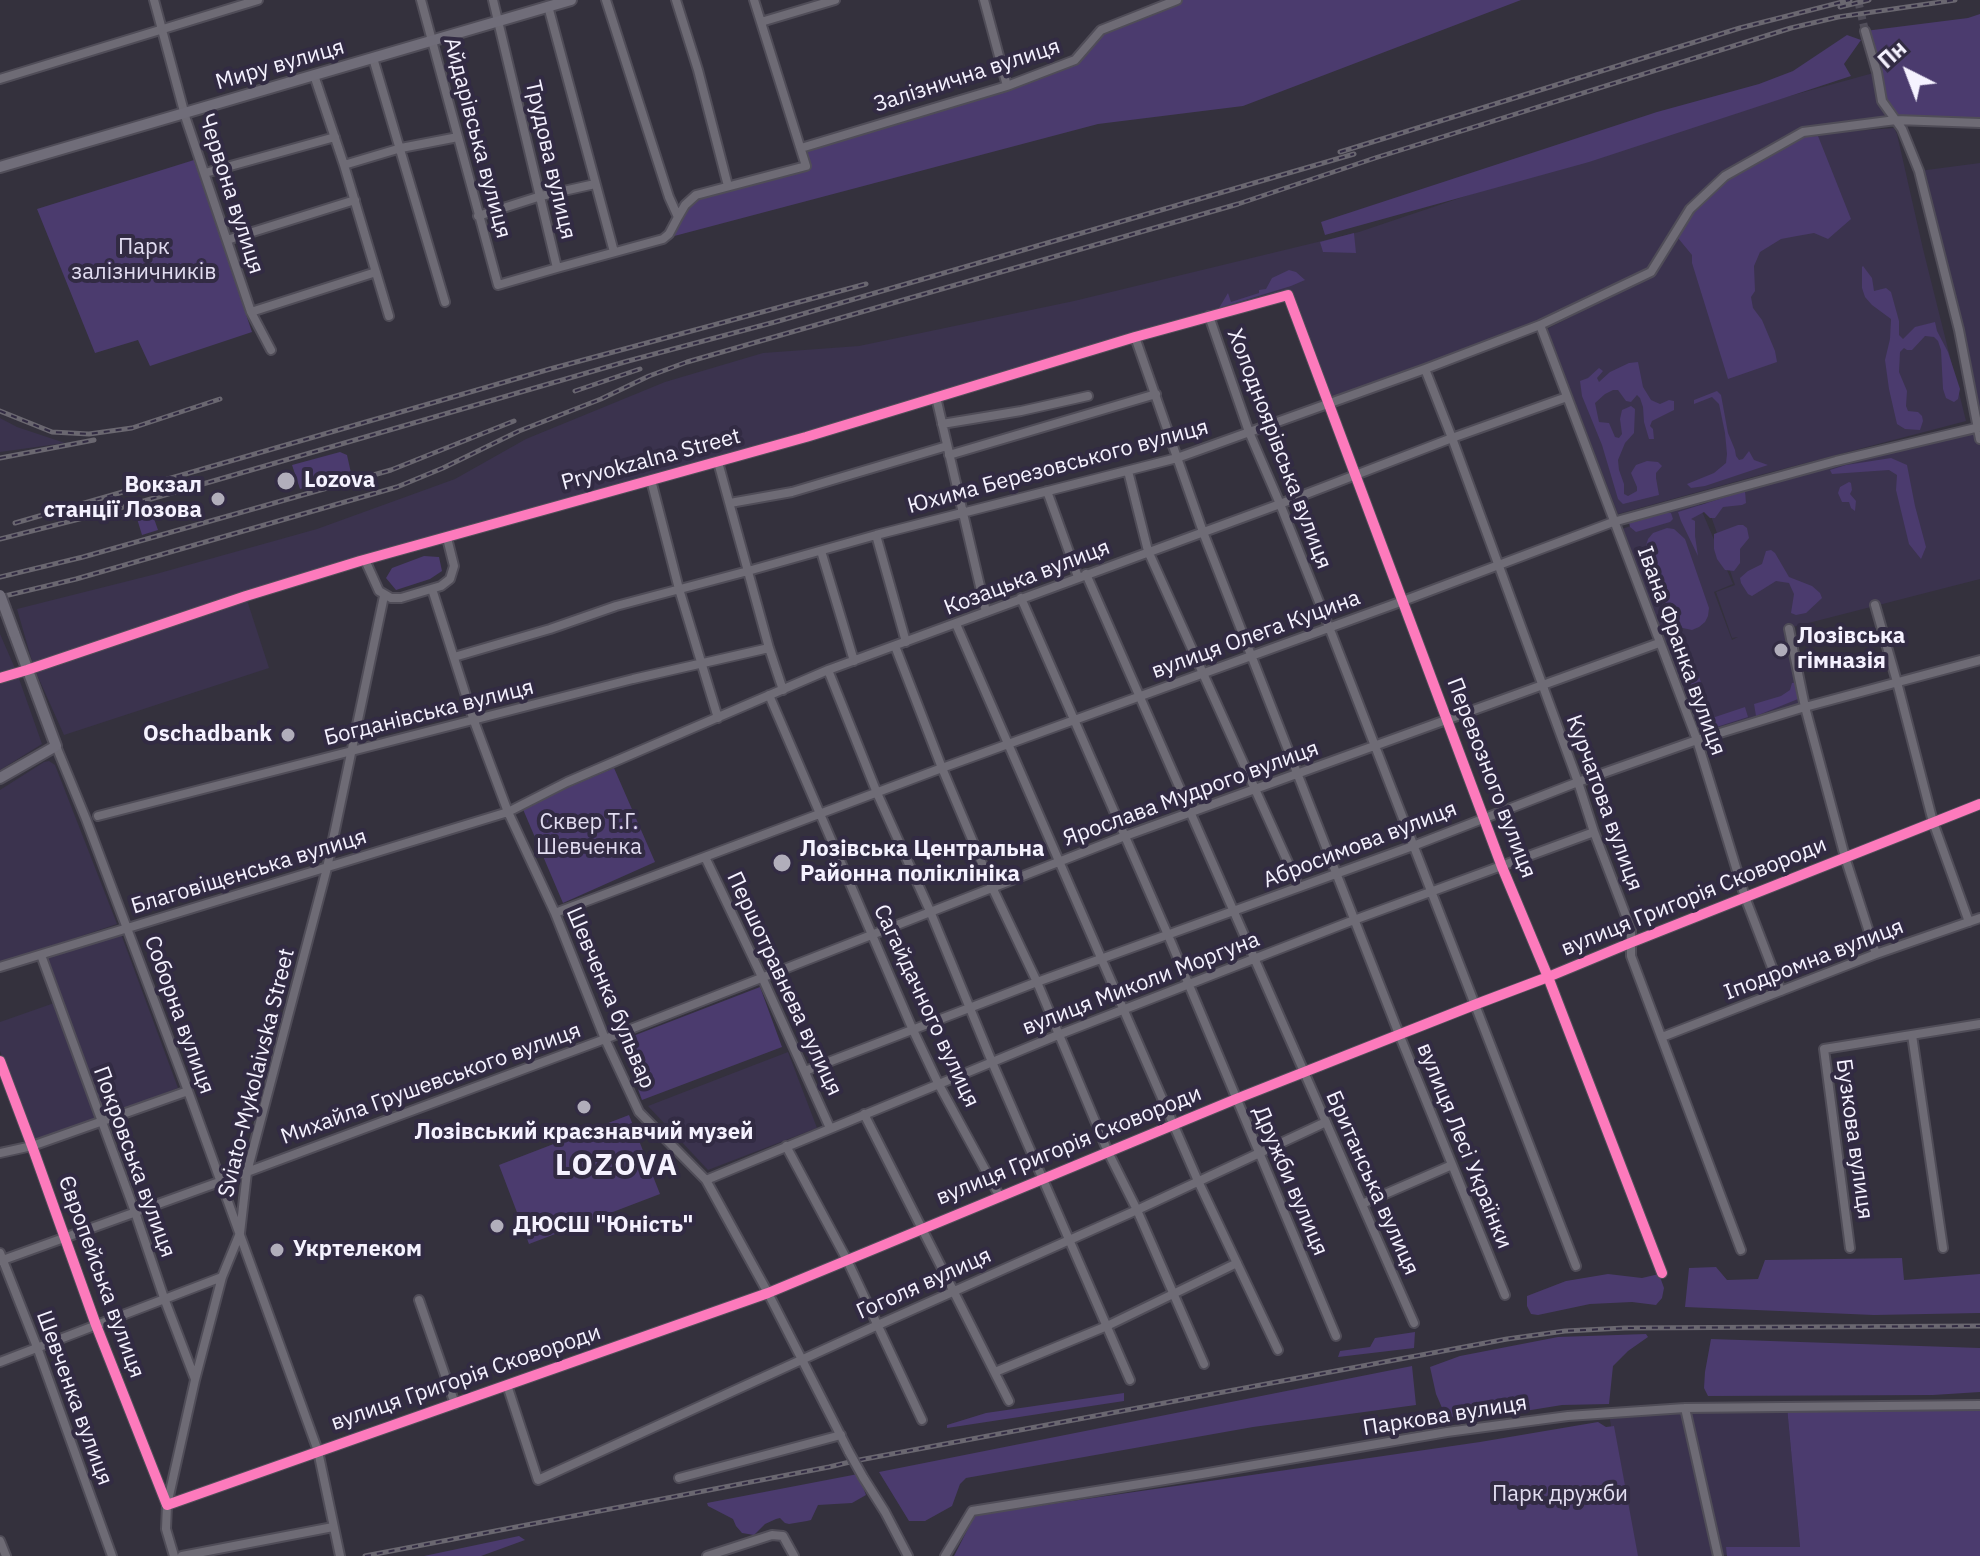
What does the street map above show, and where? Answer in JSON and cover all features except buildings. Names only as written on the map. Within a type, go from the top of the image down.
[{"type":"main road","name":"Миру вулиця","points":[[0,167],[571,0]]},
{"type":"main road","points":[[0,595],[56,746],[0,778]]},
{"type":"street","name":"Червона вулиця","points":[[154,0],[185,114],[251,312],[271,350]]},
{"type":"street","points":[[0,79],[258,0]]},
{"type":"street","name":"Айдарівська вулиця","points":[[421,0],[498,285]]},
{"type":"street","name":"Трудова вулиця","points":[[493,0],[557,268],[498,285]]},
{"type":"street","points":[[606,0],[678,217]]},
{"type":"street","points":[[676,0],[728,186]]},
{"type":"street","points":[[557,268],[663,239],[685,205],[696,195],[806,166],[754,0]]},
{"type":"street","points":[[761,22],[835,0]]},
{"type":"street","points":[[984,0],[1007,86]]},
{"type":"street","name":"Залізнична вулиця","points":[[801,148],[1007,86],[1075,60],[1101,30],[1177,0]]},
{"type":"street","points":[[548,6],[614,252]]},
{"type":"street","points":[[1865,31],[1882,101],[1902,129],[1919,171],[1959,330],[1980,439]]},
{"type":"street","points":[[373,58],[445,302]]},
{"type":"street","points":[[314,75],[389,316]]},
{"type":"street","name":"Юхима Березовського вулиця","points":[[454,657],[616,606],[1177,458],[1540,325],[1651,272],[1690,209],[1725,176],[1803,132],[1896,120],[1980,123]]},
{"type":"street","points":[[205,173],[335,137]]},
{"type":"street","points":[[344,165],[401,148],[458,137]]},
{"type":"street","points":[[478,216],[541,196],[595,184]]},
{"type":"street","points":[[227,240],[355,200]]},
{"type":"street","points":[[251,312],[376,272]]},
{"type":"street","name":"Pryvokzalna Street","points":[[0,678],[365,560],[806,437],[1135,337],[1288,295]]},
{"type":"street","name":"Перевозного вулиця","points":[[1288,295],[1502,867],[1548,977],[1662,1273]]},
{"type":"street","name":"Холодноярівська вулиця","points":[[1209,316],[1249,432],[1329,627],[1576,1266]]},
{"type":"street","name":"Івана Франка вулиця","points":[[1540,325],[1697,740],[1745,897],[1781,991]]},
{"type":"street","name":"вулиця Лесі Українки","points":[[1135,337],[1203,532],[1399,1034],[1505,1295]]},
{"type":"street","name":"Курчатова вулиця","points":[[1425,369],[1631,929],[1631,956],[1741,1250]]},
{"type":"street","points":[[730,503],[792,492],[1156,394]]},
{"type":"street","points":[[942,424],[1088,396]]},
{"type":"street","points":[[936,397],[986,612]]},
{"type":"street","name":"Козацька вулиця","points":[[508,812],[567,782],[828,670],[1567,397]]},
{"type":"street","name":"вулиця Олега Куцина","points":[[555,913],[1613,522],[1822,464],[1979,428]]},
{"type":"street","points":[[718,462],[783,690]]},
{"type":"street","points":[[1128,471],[1148,551],[1299,887]]},
{"type":"street","points":[[651,480],[679,589],[718,718]]},
{"type":"street","name":"Британська вулиця","points":[[1047,491],[1414,1323]]},
{"type":"street","points":[[876,535],[906,642]]},
{"type":"street","points":[[365,560],[377,588],[384,596],[398,599],[447,582],[454,569],[447,538]]},
{"type":"street","points":[[821,551],[854,661]]},
{"type":"street","name":"Шевченка бульвар","points":[[432,589],[474,721],[508,812],[555,913],[605,1039],[639,1112],[706,1180],[849,1452],[908,1556]]},
{"type":"street","name":"Sviato-Mykolaivska Street","points":[[174,1556],[166,1529],[167,1505],[222,1277],[240,1233],[247,1172],[327,868],[384,596]]},
{"type":"street","name":"Дружби вулиця","points":[[1021,598],[1168,935],[1336,1336]]},
{"type":"street","points":[[1875,605],[1933,822],[1969,922]]},
{"type":"street","points":[[956,624],[1198,1181],[1278,1350]]},
{"type":"street","points":[[1789,629],[1805,707],[1845,857],[1876,954]]},
{"type":"street","name":"Ярослава Мудрого вулиця","points":[[605,1039],[1058,861],[1659,643]]},
{"type":"street","points":[[895,646],[992,887],[1037,982],[1108,1152],[1137,1210],[1204,1364]]},
{"type":"street","name":"Богданівська вулиця","points":[[98,816],[633,679],[769,648]]},
{"type":"street","name":"Абросимова вулиця","points":[[805,1071],[912,1028],[1697,740],[1980,660]]},
{"type":"street","points":[[828,670],[877,793],[1130,1380]]},
{"type":"street","name":"Сагайдачного вулиця","points":[[769,695],[912,1028],[1000,1197]]},
{"type":"street","name":"Соборна вулиця","points":[[56,746],[188,1091],[318,1451],[340,1556]]},
{"type":"street","name":"вулиця Григорія Сковороди","points":[[167,1505],[768,1293],[1236,1099],[1980,804]]},
{"type":"street","name":"Благовіщенська вулиця","points":[[0,967],[508,812]]},
{"type":"street","name":"вулиця Миколи Моргуна","points":[[706,1180],[1058,1035],[1354,920],[1594,832]]},
{"type":"street","name":"Першотравнева вулиця","points":[[705,857],[830,1128]]},
{"type":"street","name":"Іподромна вулиця","points":[[1662,1037],[1876,954],[1980,918]]},
{"type":"street","name":"Покровська вулиця","points":[[41,955],[195,1380]]},
{"type":"street","name":"Бузкова вулиця","points":[[1850,1248],[1824,1049],[1980,1024]]},
{"type":"street","points":[[1912,1035],[1943,1248]]},
{"type":"street","name":"Михайла Грушевського вулиця","points":[[1,1258],[247,1172],[605,1039]]},
{"type":"street","name":"Європейська вулиця","points":[[0,1061],[96,1325],[167,1505]]},
{"type":"street","points":[[0,1153],[32,1146],[188,1091]]},
{"type":"street","points":[[864,1114],[1009,1401]]},
{"type":"street","name":"Гоголя вулиця","points":[[507,1385],[538,1480],[1326,1122]]},
{"type":"street","points":[[786,1146],[847,1260],[922,1420]]},
{"type":"street","points":[[1362,1204],[1452,1165]]},
{"type":"street","name":"Шевченка вулиця","points":[[1,1258],[37,1347],[112,1556]]},
{"type":"street","points":[[995,1372],[1107,1326],[1237,1263]]},
{"type":"street","points":[[0,1362],[222,1277]]},
{"type":"street","points":[[419,1300],[455,1404]]},
{"type":"street","name":"Паркова вулиця","points":[[945,1556],[972,1511],[1447,1432],[1568,1416],[1685,1408],[1980,1405]]},
{"type":"street","points":[[1685,1408],[1718,1556]]},
{"type":"street","points":[[679,1478],[841,1435]]},
{"type":"street","points":[[182,1556],[333,1527]]},
{"type":"street","points":[[707,1556],[772,1535],[783,1536],[794,1556]]},
{"type":"street","points":[[0,1541],[6,1556]]},
{"type":"shaded area","points":[[1877,72],[1896,120],[1804,135],[1894,128],[1966,421],[1618,514],[1547,329],[1653,274],[1651,272],[1540,325],[1328,404],[1288,295],[246,597],[269,668],[64,735],[34,668],[17,609],[317,529],[455,479],[526,439],[665,382],[763,353],[859,346],[1074,301],[1359,232],[1641,137]]},
{"type":"shaded area","points":[[1980,163],[1980,579],[1789,628],[1803,706],[1699,735],[1622,529],[1698,502],[1733,584],[1714,592],[1732,640],[1738,637],[1732,638],[1716,592],[1735,585],[1704,496],[1977,428],[1959,330],[1919,171]]},
{"type":"shaded area","points":[[0,418],[17,427],[65,443],[0,452]]},
{"type":"shaded area","points":[[0,634],[42,744],[0,770]]},
{"type":"shaded area","points":[[49,761],[55,765],[117,924],[0,963],[0,790]]},
{"type":"shaded area","points":[[121,934],[178,1088],[34,1144],[0,1051],[0,1022],[60,1001],[46,957]]},
{"type":"shaded area","points":[[788,1052],[817,1128],[708,1170],[648,1106]]},
{"type":"shaded area","points":[[1787,1407],[1800,1547],[1718,1556],[1633,1556],[1609,1414]]},
{"type":"green space","points":[[1177,0],[1521,0],[1243,106],[1098,124],[663,239],[689,200],[805,166],[801,148],[1075,60],[1101,30]]},
{"type":"green space","points":[[1980,14],[1980,123],[1906,122],[1887,110],[1865,31]]},
{"type":"green space","points":[[1847,35],[1861,40],[1844,64],[1851,76],[1589,162],[1325,235],[1321,222],[1793,71]]},
{"type":"green space","points":[[1818,136],[1851,219],[1828,239],[1814,233],[1781,239],[1760,252],[1754,266],[1755,291],[1751,297],[1777,362],[1728,379],[1692,255],[1678,238],[1680,230],[1693,210],[1735,174],[1781,147],[1805,137]]},
{"type":"green space","name":"Парк залізничників","points":[[194,160],[252,332],[150,366],[138,340],[95,353],[37,209]]},
{"type":"green space","points":[[1354,233],[1356,253],[1323,252],[1320,242]]},
{"type":"green space","points":[[1863,266],[1872,278],[1874,291],[1886,288],[1891,292],[1899,321],[1899,335],[1903,339],[1915,327],[1935,322],[1948,352],[1960,389],[1954,402],[1946,398],[1943,389],[1941,350],[1934,337],[1925,336],[1912,350],[1904,348],[1900,352],[1899,372],[1907,391],[1906,406],[1908,411],[1918,412],[1922,416],[1920,430],[1905,429],[1897,424],[1885,360],[1891,319],[1865,297],[1862,288]]},
{"type":"green space","points":[[1289,270],[1305,280],[1219,308],[1228,293],[1231,302],[1259,293],[1259,290],[1266,289],[1272,278]]},
{"type":"green space","points":[[1638,362],[1643,387],[1651,400],[1660,404],[1674,401],[1674,410],[1652,421],[1650,426],[1654,439],[1649,439],[1643,407],[1637,395],[1631,402],[1626,401],[1618,390],[1613,390],[1595,403],[1599,422],[1609,423],[1615,437],[1619,438],[1622,434],[1622,410],[1631,406],[1635,409],[1634,433],[1625,443],[1618,460],[1624,494],[1628,496],[1637,491],[1631,473],[1636,465],[1647,461],[1658,462],[1662,466],[1656,473],[1659,495],[1623,504],[1618,499],[1602,445],[1582,396],[1580,381],[1599,368],[1603,371],[1597,378],[1599,382],[1610,372]]},
{"type":"green space","points":[[1717,391],[1721,395],[1736,456],[1739,460],[1743,459],[1749,451],[1754,460],[1768,465],[1691,488],[1687,484],[1714,473],[1726,463],[1725,433],[1719,404],[1712,397],[1694,404],[1694,400]]},
{"type":"green space","points":[[340,452],[347,455],[351,473],[300,489],[292,465]]},
{"type":"green space","points":[[1891,458],[1907,465],[1926,547],[1921,559],[1909,544],[1896,490],[1897,475],[1889,470],[1832,474],[1830,470]]},
{"type":"green space","points":[[1849,482],[1850,494],[1856,501],[1855,511],[1849,502],[1842,502],[1838,493],[1840,487]]},
{"type":"green space","points":[[1745,491],[1746,503],[1723,507],[1715,518],[1704,512],[1691,519],[1695,521],[1698,556],[1678,512]]},
{"type":"green space","points":[[150,507],[158,530],[142,535],[135,512]]},
{"type":"green space","points":[[1671,513],[1673,519],[1636,532],[1630,527],[1629,522]]},
{"type":"green space","points":[[1738,525],[1747,528],[1749,538],[1740,549],[1740,563],[1734,571],[1725,570],[1717,559],[1714,534]]},
{"type":"green space","points":[[1674,529],[1685,539],[1709,608],[1705,622],[1692,630],[1678,627],[1672,622],[1646,546],[1653,533]]},
{"type":"green space","points":[[1771,550],[1789,577],[1812,586],[1820,593],[1822,598],[1806,613],[1791,613],[1794,594],[1789,583],[1776,581],[1752,596],[1741,583],[1740,578],[1762,564],[1766,551]]},
{"type":"green space","points":[[424,556],[439,557],[442,571],[430,579],[396,590],[386,578],[392,568]]},
{"type":"green space","points":[[1676,646],[1683,646],[1695,665],[1705,694],[1692,697]]},
{"type":"green space","points":[[1799,682],[1798,699],[1756,716],[1754,704],[1781,696],[1790,690],[1792,683]]},
{"type":"green space","points":[[1745,707],[1748,717],[1704,731],[1697,717],[1701,715],[1706,720]]},
{"type":"green space","name":"Сквер Т.Г. Шевченка","points":[[614,768],[655,862],[563,903],[522,807]]},
{"type":"green space","points":[[760,987],[782,1047],[642,1100],[620,1041]]},
{"type":"green space","points":[[629,1115],[660,1194],[529,1244],[499,1165]]},
{"type":"green space","points":[[1902,1258],[1904,1280],[1980,1274],[1980,1313],[1874,1315],[1685,1307],[1689,1268],[1716,1267],[1727,1280],[1758,1279],[1765,1260]]},
{"type":"green space","points":[[1608,1274],[1642,1278],[1659,1274],[1664,1288],[1662,1298],[1656,1305],[1632,1302],[1590,1304],[1538,1315],[1531,1314],[1527,1306],[1527,1296],[1566,1281]]},
{"type":"green space","points":[[1415,1332],[1414,1348],[1338,1357],[1340,1351],[1370,1347],[1375,1338]]},
{"type":"green space","points":[[1646,1334],[1648,1337],[1613,1366],[1609,1404],[1562,1405],[1463,1421],[1446,1417],[1436,1394],[1430,1367],[1460,1356],[1558,1337]]},
{"type":"green space","points":[[1711,1339],[1980,1348],[1980,1392],[1708,1396],[1704,1388]]},
{"type":"green space","points":[[1412,1366],[1416,1405],[1253,1427],[966,1478],[960,1484],[952,1506],[925,1521],[909,1521],[879,1472]]},
{"type":"green space","points":[[1124,1393],[1124,1401],[947,1428],[947,1425],[986,1413]]},
{"type":"green space","points":[[1980,1405],[1980,1556],[1727,1556],[1726,1547],[1800,1547],[1787,1407]]},
{"type":"green space","name":"Парк дружби","points":[[1598,1422],[1606,1427],[1614,1426],[1638,1556],[954,1556],[975,1515]]},
{"type":"green space","points":[[858,1474],[866,1495],[852,1503],[818,1505],[811,1520],[789,1524],[776,1519],[765,1524],[754,1535],[742,1533],[733,1519],[707,1503]]},
{"type":"green space","points":[[519,1536],[525,1540],[481,1556],[424,1556]]},
{"type":"tunnel","points":[[1858,0],[1865,31]]},
{"type":"railway","points":[[1340,152],[1740,28],[1850,0]]},
{"type":"railway","points":[[1840,7],[1869,0]]},
{"type":"railway","points":[[0,597],[76,579],[397,487],[519,431],[687,362],[1238,204],[1791,28],[1838,17],[1955,0]]},
{"type":"railway","points":[[0,539],[99,514],[628,361],[775,322],[1354,154]]},
{"type":"railway","points":[[15,523],[550,369],[866,284]]},
{"type":"railway","points":[[575,391],[640,369]]},
{"type":"railway","points":[[0,411],[52,432],[89,434],[132,428],[220,399]]},
{"type":"railway","points":[[0,577],[83,557],[391,470],[514,421]]},
{"type":"railway","points":[[0,458],[94,440]]},
{"type":"railway","points":[[365,1556],[1507,1339],[1565,1331],[1625,1328],[1980,1326]]},
{"type":"cycle path","points":[[0,678],[360,561],[806,437],[1135,337],[1288,295],[1502,867],[1548,977],[1662,1273]]},
{"type":"cycle path","points":[[0,1061],[96,1325],[167,1505],[768,1293],[1236,1099],[1980,804]]},
{"type":"place","name":"Lozova","points":[[286,481]]},
{"type":"place","name":"Вокзал станції Лозова","points":[[218,499]]},
{"type":"place","name":"Лозівська гімназія","points":[[1781,650]]},
{"type":"place","name":"Oschadbank","points":[[288,735]]},
{"type":"place","name":"Лозівська Центральна Районна поліклініка","points":[[782,863]]},
{"type":"place","name":"Лозівський краєзнавчий музей","points":[[584,1107]]},
{"type":"place","name":"ДЮСШ \"Юність\"","points":[[497,1226]]},
{"type":"place","name":"Укртелеком","points":[[277,1250]]},
{"type":"district","name":"LOZOVA","points":[[617,1166]]}]
